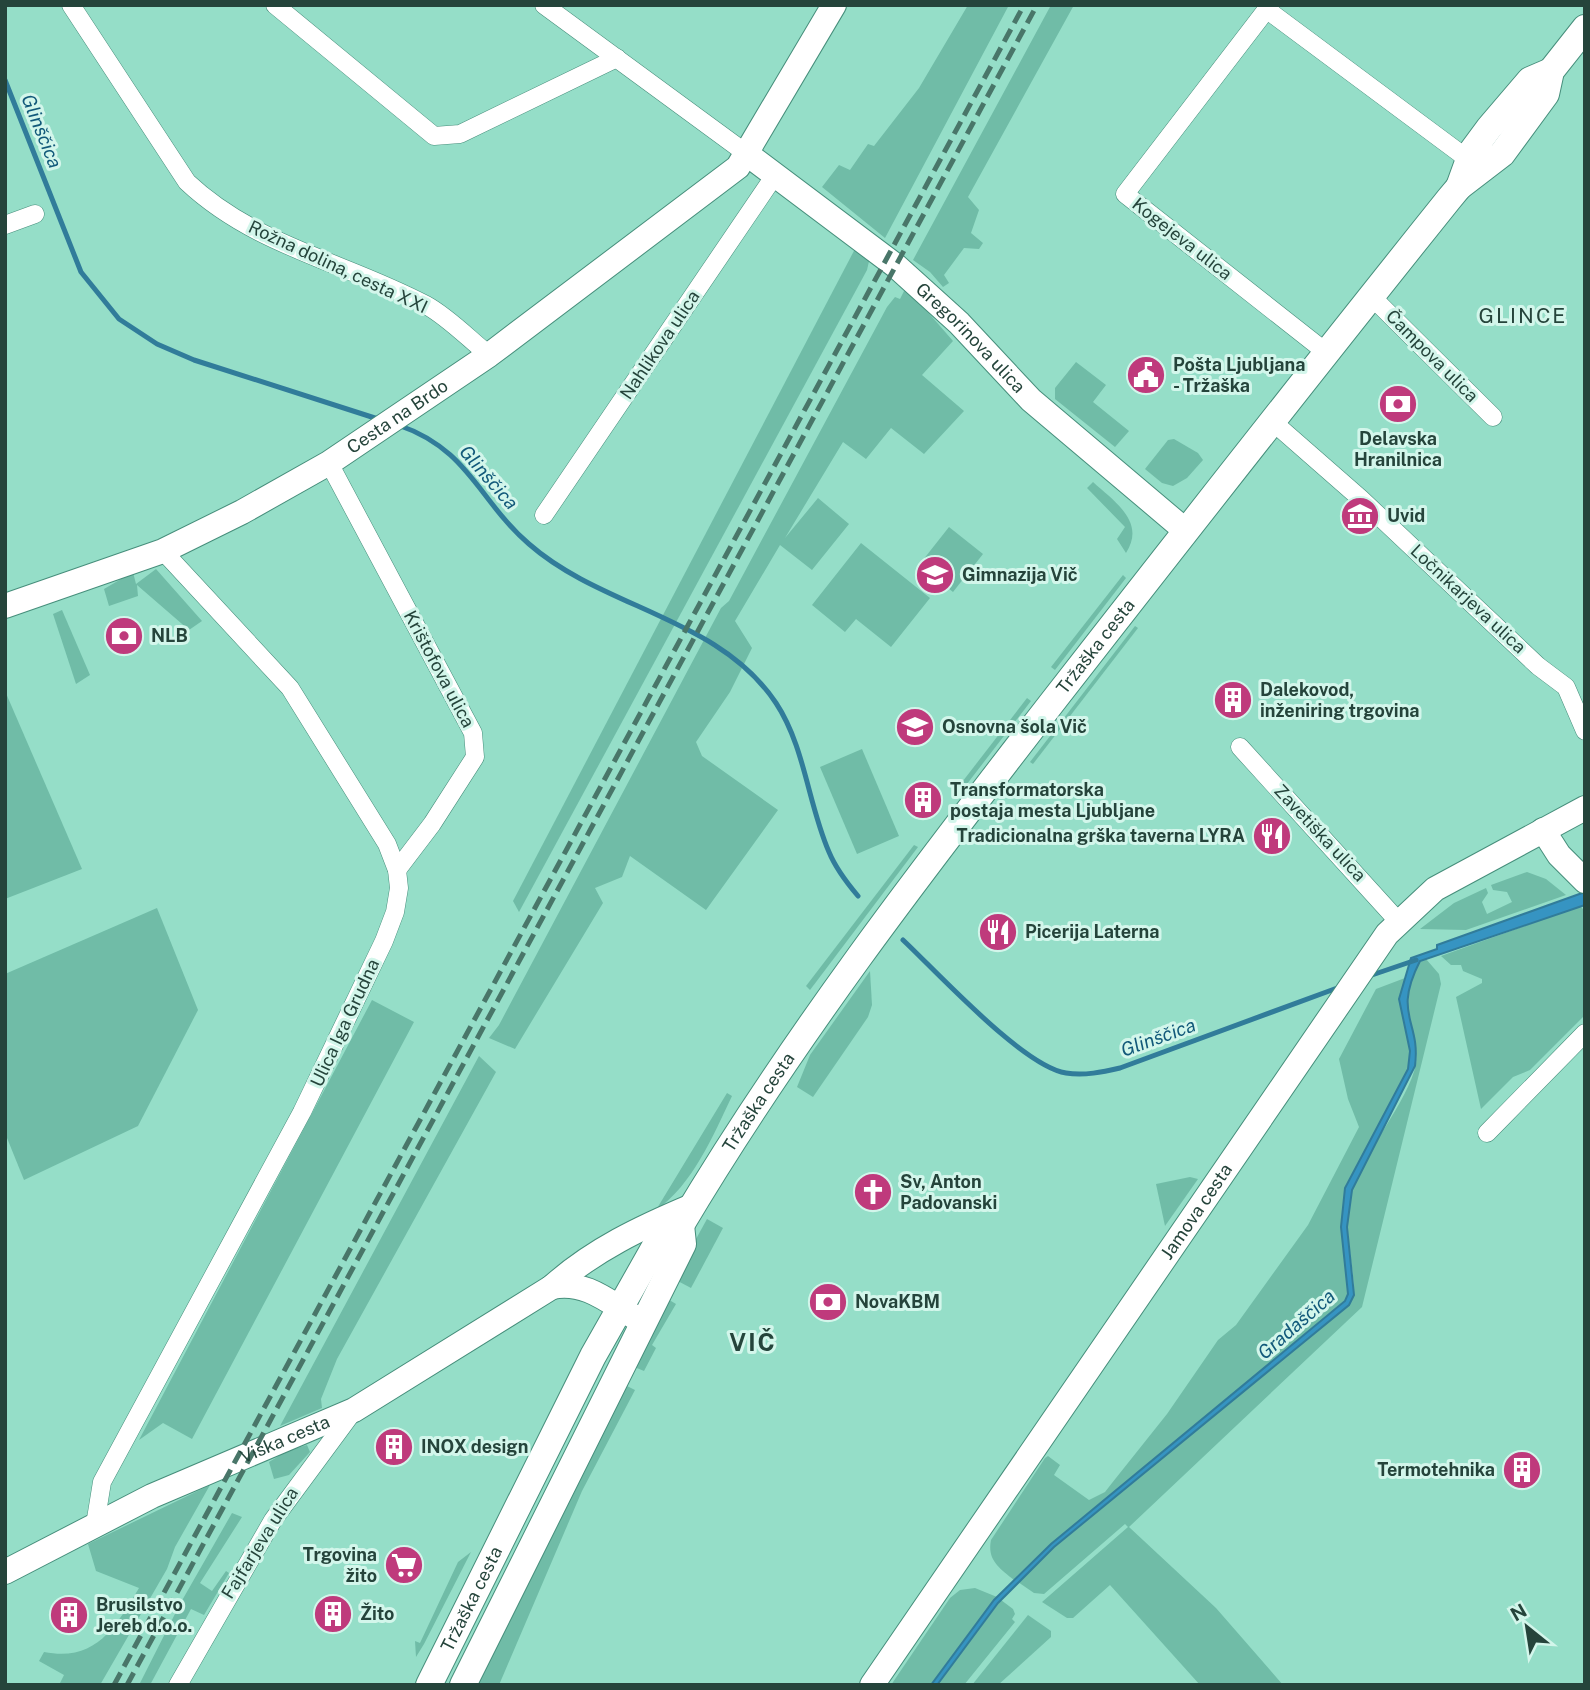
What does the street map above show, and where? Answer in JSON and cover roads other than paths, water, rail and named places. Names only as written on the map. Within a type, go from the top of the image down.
[{"type":"main road","name":"Tržaška cesta","points":[[429,1685],[542,1455],[620,1308],[663,1234],[686,1216],[768,1083],[849,969],[1186,531],[1371,296],[1459,187],[1502,154],[1546,94],[1551,71],[1585,28]]},
{"type":"main road","name":"Tržaška cesta","points":[[1459,187],[1469,160],[1489,128],[1530,80],[1551,71]]},
{"type":"main road","name":"Tržaška cesta","points":[[463,1685],[683,1244],[686,1216]]},
{"type":"street","name":"Rožna dolina, cesta XXI","points":[[71,5],[187,182],[212,205],[272,241],[429,307],[489,355]]},
{"type":"street","points":[[275,5],[434,136],[460,135],[617,58]]},
{"type":"street","points":[[544,5],[747,154]]},
{"type":"street","name":"Cesta na Brdo","points":[[5,606],[163,551],[329,463],[489,355],[727,177],[747,154],[834,5]]},
{"type":"street","points":[[1268,7],[1469,160]]},
{"type":"street","name":"Kogejeva ulica","points":[[1268,7],[1125,194],[1327,353]]},
{"type":"street","name":"Gregorinova ulica","points":[[747,154],[895,266],[959,323],[1031,400],[1186,531]]},
{"type":"street","name":"Nahlikova ulica","points":[[544,515],[775,175]]},
{"type":"street","points":[[5,225],[35,214]]},
{"type":"street","name":"Čampova ulica","points":[[1371,296],[1493,417]]},
{"type":"street","name":"Ločnikarjeva ulica","points":[[1273,422],[1361,499],[1538,666],[1566,687],[1585,730]]},
{"type":"street","name":"Krištofova ulica","points":[[329,463],[473,733],[475,757],[432,824],[397,870]]},
{"type":"street","name":"Ulica Iga Grudna","points":[[95,1525],[102,1482],[341,1036],[395,912],[397,870],[387,844],[290,688],[163,551]]},
{"type":"street","name":"Zavetiška ulica","points":[[1240,747],[1398,921]]},
{"type":"street","name":"Jamova cesta","points":[[872,1685],[1328,1017],[1398,921],[1435,889],[1585,808]]},
{"type":"street","points":[[1543,830],[1578,875]]},
{"type":"street","points":[[1487,1132],[1585,1033]]},
{"type":"street","name":"Viška cesta","points":[[5,1572],[189,1480],[354,1410],[552,1287],[576,1265],[639,1228],[686,1216]]},
{"type":"street","points":[[552,1287],[574,1284],[643,1323]]},
{"type":"street","name":"Fajfarjeva ulica","points":[[178,1685],[272,1520],[354,1410]]},
{"type":"waterway","name":"Glinščica","points":[[5,80],[81,272],[119,319],[157,344],[194,360],[378,419]]},
{"type":"waterway","name":"Glinščica","points":[[398,425],[422,435],[457,462],[512,527],[529,544],[559,566],[692,632],[724,651],[752,674],[786,720],[829,852],[838,870],[858,896]]},
{"type":"waterway","name":"Glinščica","points":[[903,940],[1005,1037],[1048,1067],[1073,1074],[1120,1068],[1340,987]]},
{"type":"waterway","name":"Glinščica","points":[[1369,976],[1416,960]]},
{"type":"railway","points":[[114,1685],[1024,5]]},
{"type":"railway","points":[[127,1685],[1037,5]]},
{"type":"place","name":"Pošta Ljubljana - Tržaška","points":[[1146,375]]},
{"type":"place","name":"Delavska Hranilnica","points":[[1398,404]]},
{"type":"place","name":"Uvid","points":[[1360,516]]},
{"type":"place","name":"Gimnazija Vič","points":[[935,575]]},
{"type":"place","name":"NLB","points":[[124,636]]},
{"type":"place","name":"Dalekovod, inženiring trgovina","points":[[1233,700]]},
{"type":"place","name":"Osnovna šola Vič","points":[[915,727]]},
{"type":"place","name":"Transformatorska postaja mesta Ljubljane","points":[[923,800]]},
{"type":"place","name":"Tradicionalna grška taverna LYRA","points":[[1272,836]]},
{"type":"place","name":"Picerija Laterna","points":[[998,932]]},
{"type":"place","name":"Sv, Anton Padovanski","points":[[873,1192]]},
{"type":"place","name":"NovaKBM","points":[[828,1302]]},
{"type":"place","name":"INOX design","points":[[394,1447]]},
{"type":"place","name":"Termotehnika","points":[[1522,1470]]},
{"type":"place","name":"Trgovina žito","points":[[404,1565]]},
{"type":"place","name":"Žito","points":[[333,1614]]},
{"type":"place","name":"Brusilstvo Jereb d.o.o.","points":[[69,1615]]},
{"type":"district","name":"GLINCE","points":[[1523,316]]},
{"type":"district","name":"VIČ","points":[[753,1343]]},
{"type":"water label","name":"Gradaščica","points":[[1296,1324]]}]
